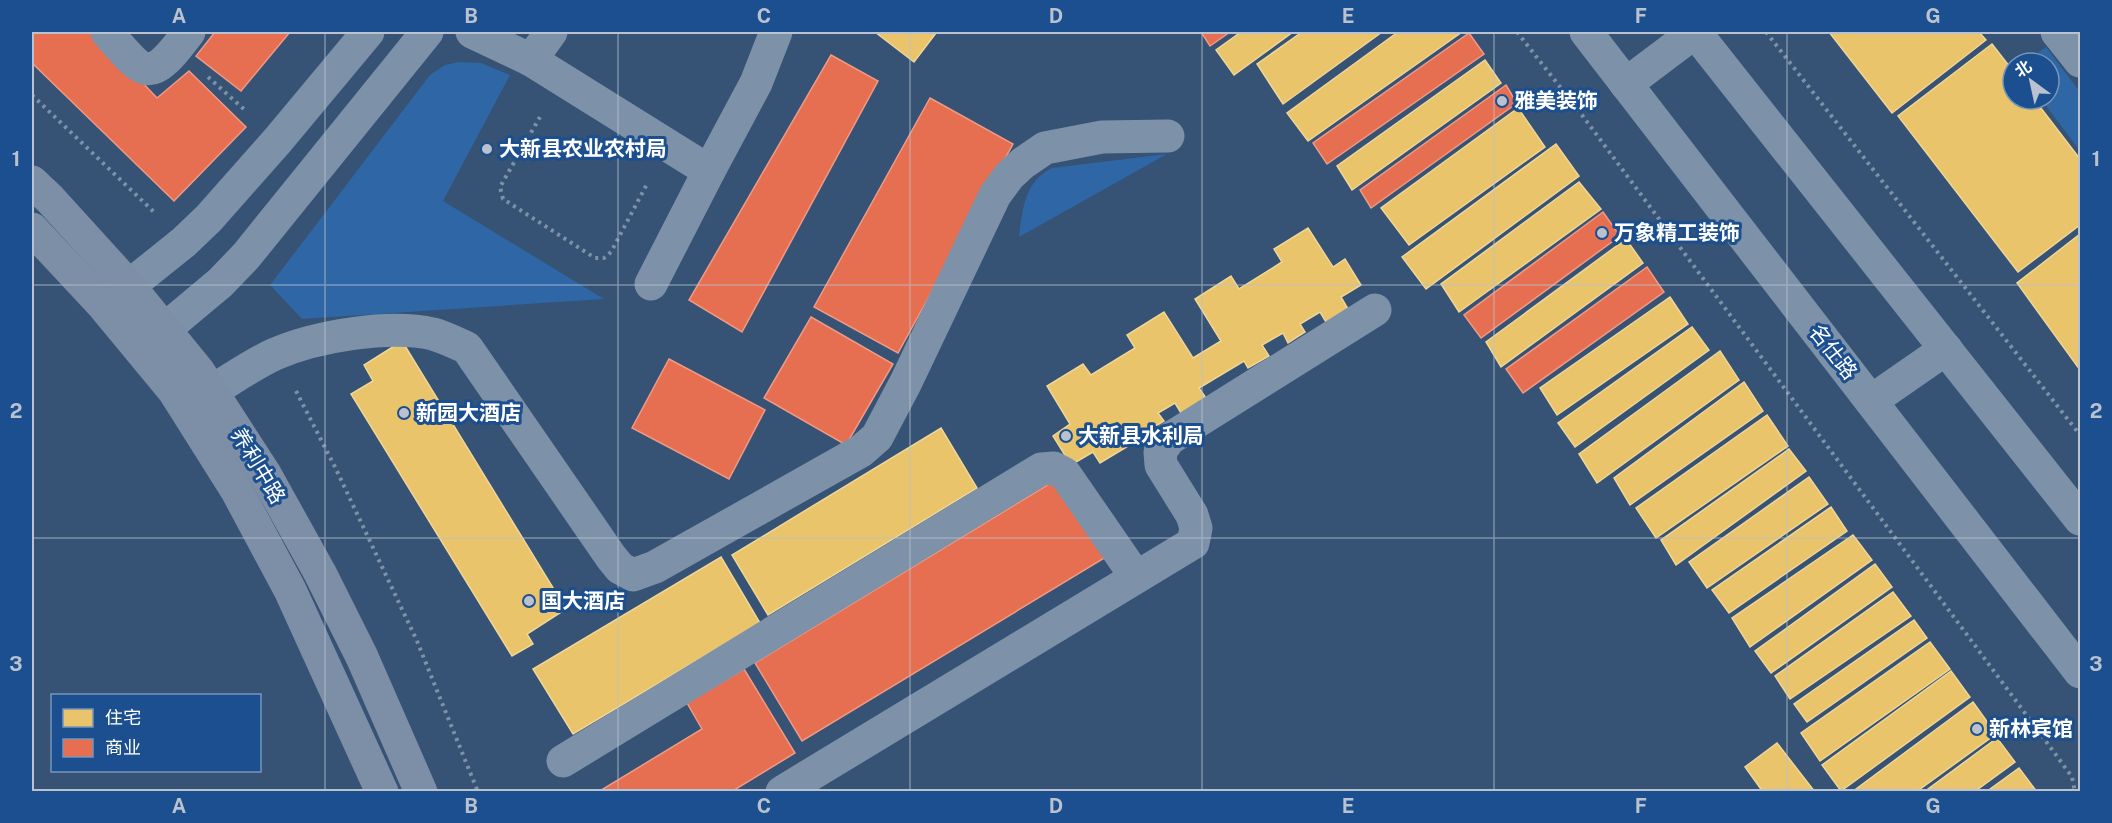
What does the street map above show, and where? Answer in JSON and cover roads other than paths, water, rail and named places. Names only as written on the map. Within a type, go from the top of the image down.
[{"type":"main road","name":"养利中路","points":[[32,182],[129,286],[165,329],[199,372],[265,474],[320,573],[362,657],[421,792]]},
{"type":"main road","name":"养利中路","points":[[32,229],[102,304],[174,391],[237,491],[296,601],[382,792]]},
{"type":"street","points":[[106,32],[135,64],[145,70],[156,68],[182,40]]},
{"type":"street","points":[[129,286],[184,242],[209,218],[368,32]]},
{"type":"street","points":[[165,329],[220,284],[246,256],[428,32]]},
{"type":"street","points":[[472,32],[531,60],[709,171]]},
{"type":"street","points":[[531,60],[551,32]]},
{"type":"street","points":[[651,284],[756,83],[776,32]]},
{"type":"street","name":"名仕路","points":[[1586,32],[2080,672]]},
{"type":"street","points":[[1626,84],[1695,32],[2080,519]]},
{"type":"street","points":[[2057,32],[2080,61]]},
{"type":"street","points":[[212,391],[275,354],[312,341],[377,331],[408,331],[434,335],[467,348],[611,557],[620,568],[633,575],[655,567],[861,451],[877,437],[906,382],[995,195],[1008,176],[1023,163],[1045,148],[1068,143],[1102,137],[1168,136]]},
{"type":"street","points":[[782,792],[1192,543],[1196,528],[1192,514],[1161,465],[1160,452],[1169,439],[1375,310]]},
{"type":"street","points":[[1872,401],[1946,349]]},
{"type":"street","points":[[563,761],[1041,469],[1054,468],[1065,474],[1136,577]]},
{"type":"place","name":"雅美装饰","points":[[1502,101]]},
{"type":"place","name":"大新县农业农村局","points":[[487,149]]},
{"type":"place","name":"万象精工装饰","points":[[1602,233]]},
{"type":"place","name":"新园大酒店","points":[[404,413]]},
{"type":"place","name":"大新县水利局","points":[[1066,436]]},
{"type":"place","name":"国大酒店","points":[[529,601]]},
{"type":"place","name":"新林宾馆","points":[[1977,729]]}]
